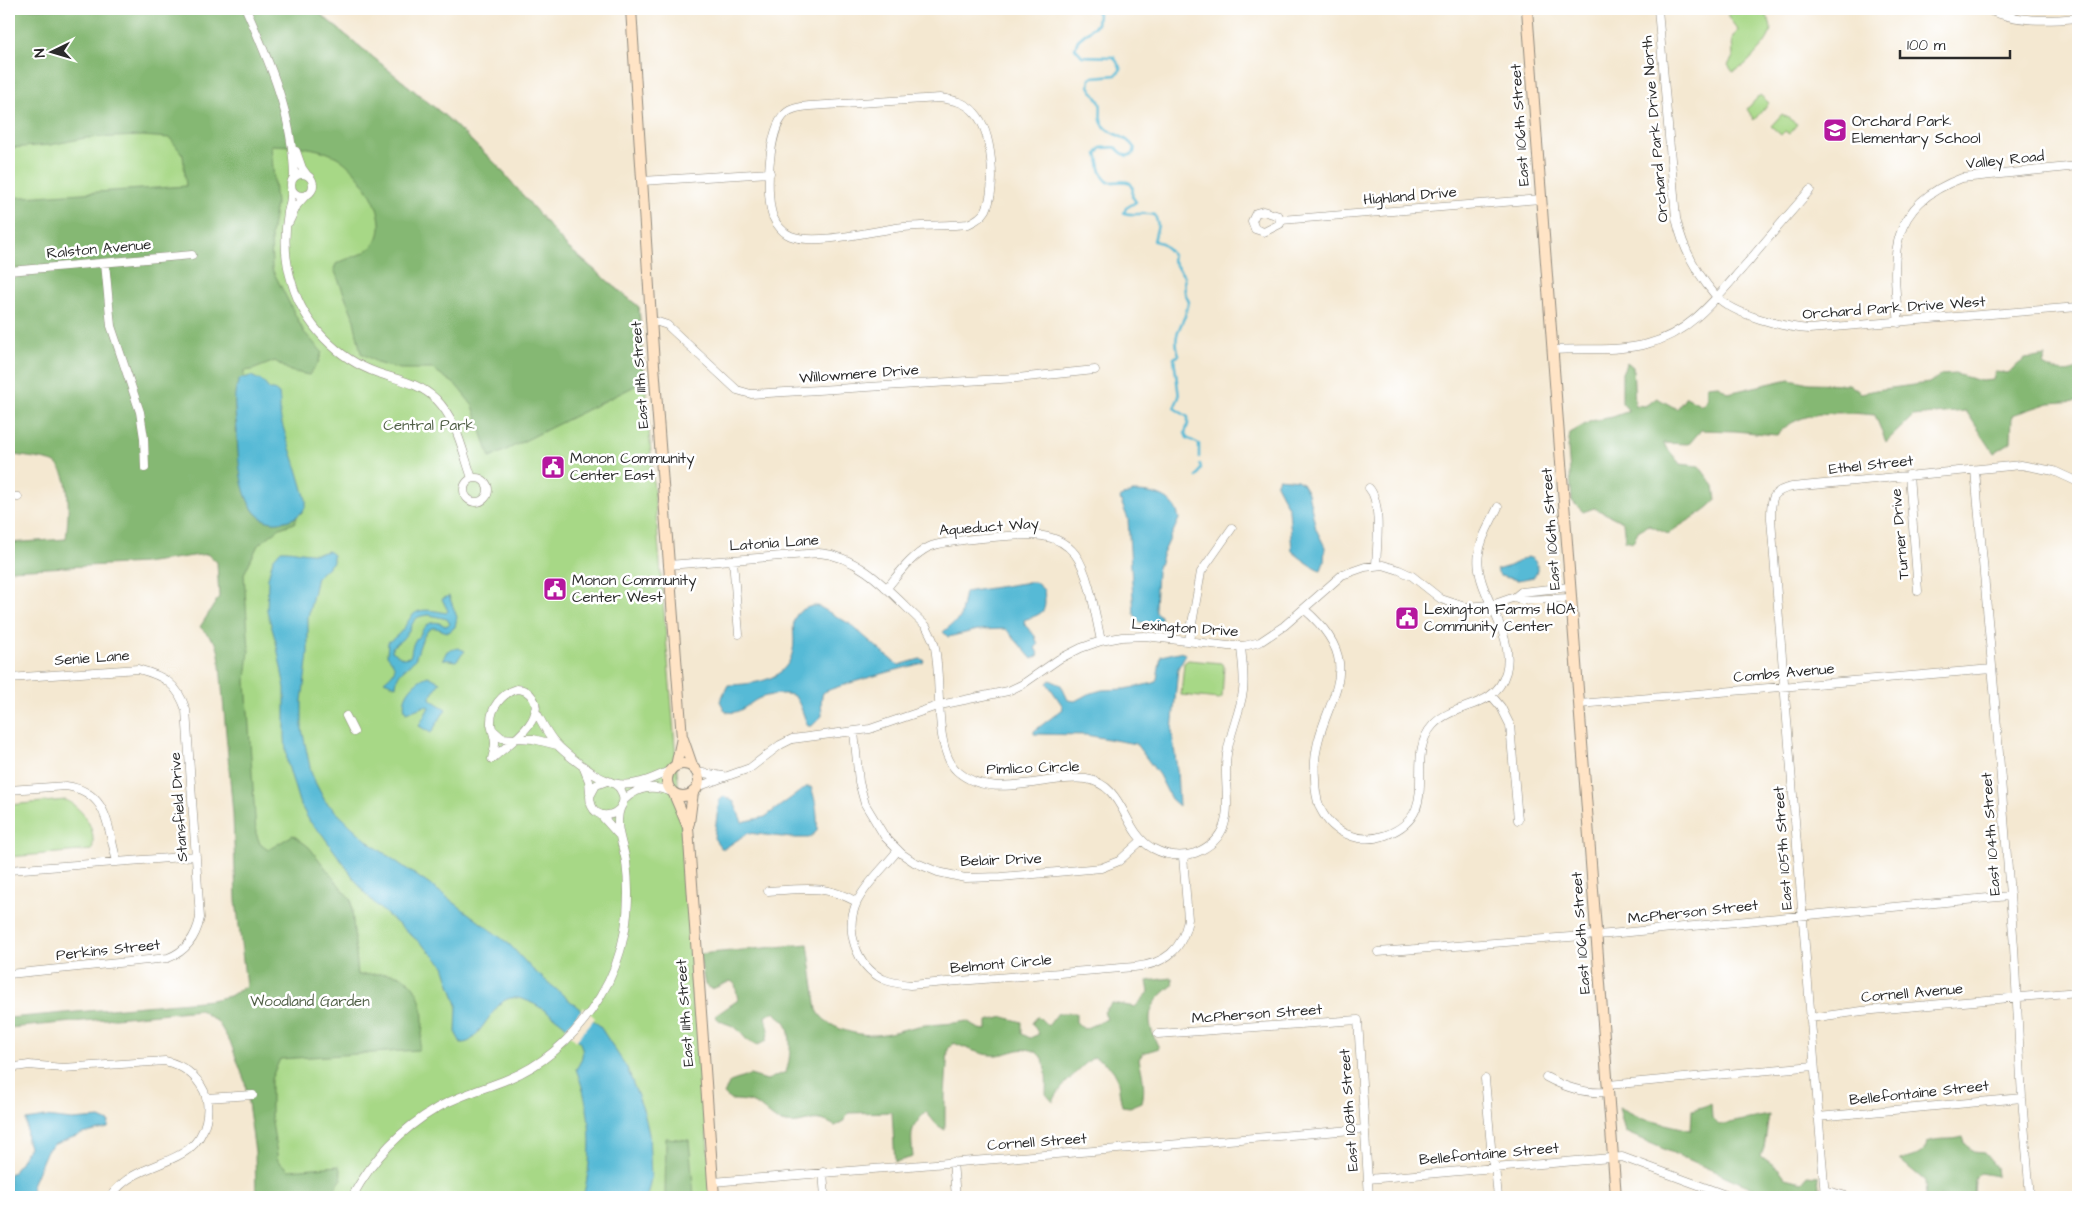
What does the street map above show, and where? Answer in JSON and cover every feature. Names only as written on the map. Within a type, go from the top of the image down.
[{"type":"main road","name":"East 111th Street","points":[[631,9],[651,322],[682,738],[695,770]]},
{"type":"main road","name":"East 106th Street","points":[[1527,9],[1616,1197]]},
{"type":"main road","name":"East 111th Street","points":[[672,768],[682,738]]},
{"type":"main road","points":[[684,764],[695,770],[698,778],[695,789],[684,796],[673,793],[667,781],[672,768],[684,764]]},
{"type":"main road","name":"East 111th Street","points":[[695,789],[688,827],[714,1197]]},
{"type":"main road","name":"East 111th Street","points":[[673,793],[688,827]]},
{"type":"street","points":[[246,9],[277,82],[293,147],[304,171],[312,181],[313,188],[297,205],[288,223]]},
{"type":"street","name":"Orchard Park Drive North","points":[[1658,9],[1676,218],[1686,251],[1717,297]]},
{"type":"street","points":[[1986,9],[2026,20],[2078,18]]},
{"type":"street","points":[[940,98],[959,102],[974,112],[979,118],[988,140],[991,189],[986,209],[977,220],[968,224],[903,227],[806,239],[790,236],[774,220],[771,205],[770,173],[776,127],[785,114],[791,110],[839,103],[940,98]]},
{"type":"street","points":[[293,147],[294,176],[291,182],[292,190],[286,247],[292,286],[302,308],[316,330],[342,355],[355,363],[414,385],[435,399],[448,414],[454,426],[472,478]]},
{"type":"street","name":"Valley Road","points":[[1899,323],[1895,264],[1898,237],[1911,212],[1927,195],[1946,184],[1962,178],[2078,166]]},
{"type":"street","points":[[642,180],[770,173]]},
{"type":"street","points":[[294,176],[300,174],[307,175]]},
{"type":"street","points":[[292,190],[295,194],[304,196]]},
{"type":"street","points":[[1552,350],[1613,348],[1648,344],[1683,328],[1709,306],[1810,190]]},
{"type":"street","name":"Highland Drive","points":[[1281,220],[1541,199]]},
{"type":"street","name":"Ralston Avenue","points":[[9,271],[192,255]]},
{"type":"street","points":[[105,263],[111,326],[140,412],[144,438],[145,468]]},
{"type":"street","name":"Orchard Park Drive West","points":[[1717,297],[1760,319],[1792,328],[1824,329],[2078,307]]},
{"type":"street","name":"Willowmere Drive","points":[[651,322],[667,325],[737,390],[751,394],[1017,378],[1095,370]]},
{"type":"street","name":"Ethel Street","points":[[1773,497],[1778,491],[1792,487],[2028,466],[2054,471],[2078,482]]},
{"type":"street","name":"East 104th Street","points":[[1974,470],[1992,669],[2030,1197]]},
{"type":"street","name":"Turner Drive","points":[[1909,476],[1918,591]]},
{"type":"street","points":[[1369,488],[1375,499],[1376,565]]},
{"type":"street","points":[[9,496],[18,497]]},
{"type":"street","name":"East 105th Street","points":[[1773,497],[1771,519],[1824,1194]]},
{"type":"street","points":[[1304,609],[1333,641],[1339,656],[1340,678],[1318,741],[1314,767],[1319,806],[1328,820],[1345,833],[1358,838],[1377,838],[1390,833],[1409,820],[1420,800],[1420,754],[1424,737],[1432,726],[1445,715],[1478,704],[1491,695],[1497,690],[1506,673],[1508,648],[1480,573],[1478,554],[1498,508]]},
{"type":"street","points":[[1189,640],[1200,572],[1232,528]]},
{"type":"street","name":"Aqueduct Way","points":[[886,589],[916,556],[932,546],[946,542],[1031,535],[1048,537],[1065,544],[1079,560],[1101,641]]},
{"type":"street","name":"Latonia Lane","points":[[668,565],[808,553],[827,554],[843,558],[858,565],[926,626],[932,637],[935,650],[940,705]]},
{"type":"street","points":[[733,560],[739,634]]},
{"type":"street","name":"Lexington Drive","points":[[695,770],[723,776],[732,775],[750,768],[780,745],[792,739],[854,732],[879,726],[940,705],[1008,691],[1023,684],[1059,659],[1101,641],[1122,637],[1146,636],[1240,646],[1266,639],[1342,576],[1355,569],[1376,565],[1388,566],[1406,572],[1440,599],[1456,605],[1475,608],[1492,605],[1515,597],[1522,592],[1570,586]]},
{"type":"street","name":"Lexington Drive","points":[[1515,597],[1522,600],[1571,598]]},
{"type":"street","points":[[1183,856],[1199,851],[1210,844],[1225,824],[1228,807],[1227,756],[1244,682],[1240,646]]},
{"type":"street","name":"Senie Lane","points":[[9,678],[138,669],[158,675],[174,685]]},
{"type":"street","name":"Combs Avenue","points":[[1579,704],[1992,669]]},
{"type":"street","name":"Stansfield Drive","points":[[174,685],[180,694],[186,710],[200,902],[200,918],[197,930]]},
{"type":"street","points":[[522,689],[529,693],[535,701],[535,710],[529,724],[517,739],[492,759],[495,746],[491,722],[496,705],[504,694],[512,690],[522,689]]},
{"type":"street","points":[[1491,695],[1507,717],[1510,725],[1518,820]]},
{"type":"street","name":"Pimlico Circle","points":[[940,705],[944,747],[957,771],[973,782],[991,786],[1080,779],[1096,783],[1112,792],[1118,799],[1142,840],[1159,851],[1173,856],[1183,856]]},
{"type":"street","points":[[352,1197],[379,1157],[418,1121],[456,1098],[518,1074],[556,1049],[577,1028],[597,1001],[616,965],[626,926],[628,885],[626,859],[620,836],[618,816],[623,803],[622,791],[583,766],[557,745],[535,710]]},
{"type":"street","points":[[346,716],[354,732]]},
{"type":"street","points":[[493,730],[502,738],[533,739],[557,745]]},
{"type":"street","name":"Belair Drive","points":[[854,732],[862,796],[877,827],[898,850],[914,862],[938,872],[974,878],[1106,867],[1119,861],[1142,840]]},
{"type":"street","points":[[583,766],[589,781],[593,808],[620,836]]},
{"type":"street","points":[[590,796],[596,786],[610,782],[623,785],[638,783],[672,768]]},
{"type":"street","name":"Lexington Drive","points":[[695,789],[723,776]]},
{"type":"street","points":[[9,790],[66,786],[74,787],[84,792],[106,814],[117,861]]},
{"type":"street","points":[[600,814],[612,814],[634,792],[646,787],[658,787],[673,793]]},
{"type":"street","name":"Belmont Circle","points":[[898,850],[864,890],[857,902],[853,914],[852,932],[859,956],[866,966],[877,975],[898,984],[910,985],[1144,966],[1157,963],[1168,956],[1179,945],[1188,919],[1183,856]]},
{"type":"street","points":[[9,870],[196,856]]},
{"type":"street","points":[[768,891],[818,888],[841,894],[857,902]]},
{"type":"street","name":"McPherson Street","points":[[1378,952],[2009,896]]},
{"type":"street","name":"Perkins Street","points":[[9,974],[168,958],[177,955],[194,939],[197,930]]},
{"type":"street","name":"Cornell Avenue","points":[[1810,1018],[2078,992]]},
{"type":"street","name":"McPherson Street","points":[[1158,1034],[1358,1020]]},
{"type":"street","name":"East 108th Street","points":[[1358,1020],[1369,1197]]},
{"type":"street","points":[[9,1068],[29,1065],[63,1068],[165,1061],[179,1065],[194,1077],[206,1098],[207,1118],[205,1127],[196,1144],[178,1157],[130,1177],[110,1197]]},
{"type":"street","points":[[1546,1078],[1584,1092],[1814,1066]]},
{"type":"street","points":[[1485,1079],[1492,1158],[1495,1167],[1498,1197]]},
{"type":"street","points":[[206,1098],[253,1095]]},
{"type":"street","name":"Bellefontaine Street","points":[[1818,1116],[2022,1098]]},
{"type":"street","name":"Cornell Street","points":[[713,1182],[1364,1129]]},
{"type":"street","name":"Bellefontaine Street","points":[[1368,1179],[1628,1157],[1731,1197]]},
{"type":"street","points":[[953,1162],[956,1197]]},
{"type":"street","points":[[823,1172],[825,1197]]},
{"type":"street","points":[[1824,1194],[1850,1197]]},
{"type":"green space","name":"Central Park","points":[[9,9],[314,9],[445,116],[496,164],[567,247],[639,307],[712,1197],[274,1197],[188,192],[9,207]]},
{"type":"green space","name":"Woodland Garden","points":[[9,9],[314,9],[445,116],[496,164],[567,247],[639,307],[643,382],[490,458],[473,406],[456,385],[433,369],[400,369],[380,364],[361,353],[353,316],[334,269],[336,264],[369,249],[379,234],[380,222],[377,209],[363,183],[354,171],[335,156],[303,147],[271,145],[276,204],[271,235],[272,269],[304,332],[322,352],[318,363],[309,375],[290,371],[275,361],[252,370],[244,371],[244,377],[239,381],[236,391],[237,441],[250,505],[261,518],[272,521],[280,521],[297,516],[295,523],[280,528],[258,545],[244,574],[249,650],[246,681],[256,833],[260,844],[268,850],[293,835],[309,847],[351,900],[358,975],[393,974],[407,980],[419,996],[423,1018],[423,1029],[418,1050],[280,1059],[271,1079],[271,1115],[278,1161],[289,1170],[339,1166],[342,1179],[328,1197],[256,1197],[255,1152],[245,1082],[231,1044],[218,1022],[200,1010],[9,1028],[9,1018],[211,1000],[230,996],[246,986],[236,900],[233,814],[219,653],[216,643],[200,627],[219,597],[217,562],[207,554],[144,563],[9,570],[9,543],[66,539],[68,498],[65,477],[55,463],[9,454],[9,198],[186,186],[183,155],[170,138],[142,136],[85,138],[50,145],[9,148]]},
{"type":"green space","points":[[1733,9],[1760,9],[1766,15],[1771,26],[1769,36],[1762,47],[1746,64],[1733,72],[1728,65],[1733,57],[1732,40],[1738,30],[1727,16]]},
{"type":"green space","points":[[1760,95],[1769,103],[1754,120],[1747,109]]},
{"type":"green space","points":[[1782,114],[1797,124],[1789,134],[1785,131],[1781,135],[1771,126]]},
{"type":"green space","points":[[2046,356],[2043,365],[2051,369],[2065,372],[2078,368],[2078,401],[2049,403],[2012,415],[2011,442],[1994,453],[1966,411],[1913,416],[1886,442],[1875,415],[1823,414],[1798,420],[1787,426],[1777,435],[1701,430],[1689,444],[1663,443],[1680,464],[1699,466],[1714,486],[1716,500],[1706,510],[1668,534],[1648,525],[1638,531],[1633,542],[1625,540],[1623,522],[1594,508],[1583,512],[1572,501],[1568,448],[1570,433],[1591,421],[1613,417],[1629,411],[1622,403],[1622,373],[1627,362],[1633,367],[1635,405],[1645,406],[1657,398],[1677,409],[1686,397],[1702,405],[1707,399],[1707,386],[1718,385],[1728,393],[1789,379],[1809,383],[1849,384],[1861,393],[1929,383],[1941,375],[1955,374],[1981,381],[1993,380],[1995,372],[2007,373],[2025,359]]},
{"type":"green space","points":[[1188,660],[1221,663],[1224,666],[1222,697],[1219,699],[1181,695],[1184,663]]},
{"type":"green space","points":[[66,800],[78,809],[88,821],[93,835],[92,850],[9,857],[9,805]]},
{"type":"green space","points":[[808,944],[817,1010],[827,1022],[842,1030],[867,1035],[886,1034],[925,1025],[967,1021],[979,1029],[987,1030],[987,1021],[1004,1017],[1022,1022],[1022,1034],[1030,1038],[1039,1034],[1032,1023],[1038,1016],[1048,1026],[1058,1013],[1076,1013],[1076,1022],[1084,1029],[1107,1019],[1104,1012],[1112,1003],[1135,1007],[1149,992],[1147,981],[1172,978],[1173,985],[1158,999],[1151,1013],[1151,1028],[1159,1048],[1143,1053],[1139,1059],[1144,1086],[1142,1102],[1130,1107],[1122,1106],[1114,1071],[1094,1057],[1071,1078],[1053,1102],[1046,1094],[1044,1062],[1035,1052],[1028,1049],[1005,1054],[987,1055],[954,1043],[948,1049],[945,1130],[937,1125],[926,1112],[912,1132],[913,1157],[895,1162],[892,1112],[849,1113],[842,1123],[835,1126],[821,1120],[786,1123],[774,1118],[754,1103],[730,1100],[724,1094],[730,1082],[750,1075],[767,1080],[786,1072],[790,1054],[788,1028],[786,1023],[773,1012],[765,1017],[769,1030],[766,1041],[758,1045],[747,1040],[736,1028],[717,1019],[715,1016],[738,1000],[735,984],[731,981],[712,989],[705,985],[699,954]]},
{"type":"green space","points":[[1711,1104],[1712,1118],[1719,1125],[1769,1115],[1761,1156],[1779,1169],[1786,1178],[1802,1182],[1808,1175],[1818,1176],[1820,1197],[1773,1197],[1625,1132],[1619,1107],[1643,1119],[1691,1130],[1692,1110]]},
{"type":"green space","points":[[1963,1137],[1965,1143],[1973,1152],[1984,1153],[1996,1167],[1997,1176],[1980,1173],[1975,1178],[1974,1197],[1926,1197],[1925,1181],[1900,1160],[1920,1153],[1926,1147],[1927,1142]]},
{"type":"green space","points":[[666,1138],[689,1140],[694,1197],[665,1197]]},
{"type":"water","points":[[251,376],[262,381],[270,390],[274,390],[279,394],[281,420],[305,497],[305,508],[299,515],[279,522],[266,520],[256,513],[248,502],[243,488],[238,457],[235,397],[240,379]]},
{"type":"water","points":[[1279,478],[1297,480],[1302,483],[1308,493],[1316,529],[1325,547],[1324,562],[1321,570],[1292,551],[1289,509],[1276,484]]},
{"type":"water","points":[[1133,492],[1156,494],[1168,500],[1177,511],[1179,519],[1157,571],[1155,608],[1156,613],[1161,616],[1161,620],[1151,623],[1139,622],[1134,614],[1128,519],[1120,499],[1122,496]]},
{"type":"water","points":[[281,550],[310,553],[328,551],[333,555],[333,562],[317,577],[308,617],[308,654],[302,701],[302,729],[311,772],[325,801],[371,844],[440,892],[509,944],[532,969],[599,1025],[627,1068],[644,1112],[649,1134],[651,1178],[647,1197],[583,1197],[589,1165],[590,1132],[585,1100],[576,1069],[581,1061],[582,1049],[572,1032],[541,1008],[528,1001],[510,998],[498,1006],[472,1040],[461,1043],[456,1034],[457,1005],[444,966],[425,947],[378,907],[364,892],[322,834],[310,822],[299,802],[287,762],[285,688],[276,642],[267,611],[268,578],[273,559]]},
{"type":"water","points":[[1527,557],[1534,560],[1537,564],[1534,577],[1518,580],[1500,576],[1496,570],[1510,566]]},
{"type":"water","points":[[1035,582],[1044,590],[1045,603],[1043,611],[1036,616],[1024,620],[1025,625],[1035,636],[1038,645],[1035,648],[1039,655],[1032,659],[1006,629],[978,630],[948,637],[943,632],[960,618],[965,592]]},
{"type":"water","points":[[449,596],[457,617],[455,627],[449,632],[435,628],[427,631],[416,657],[401,672],[396,686],[384,681],[394,671],[394,665],[387,655],[388,642],[403,629],[415,613],[422,610],[432,610],[446,613],[448,611],[442,599]],"holes":[[[430,615],[447,619],[450,624],[445,626],[433,622],[424,628],[415,640],[410,657],[403,658],[392,651],[393,646],[403,639],[419,617]]]},
{"type":"water","points":[[818,606],[850,624],[895,663],[899,665],[920,659],[924,660],[923,663],[828,690],[822,695],[822,716],[812,726],[808,726],[795,697],[788,694],[764,697],[739,711],[725,711],[720,701],[728,685],[759,682],[777,674],[784,668],[790,660],[793,650],[795,618],[803,609]]},
{"type":"water","points":[[458,648],[465,651],[456,661],[443,659],[447,651]]},
{"type":"water","points":[[1179,652],[1186,654],[1178,668],[1172,731],[1179,806],[1171,799],[1159,775],[1136,744],[1086,735],[1034,734],[1034,731],[1063,709],[1047,683],[1050,680],[1061,685],[1068,700],[1075,701],[1088,694],[1102,690],[1125,689],[1154,683],[1157,679],[1161,656]]},
{"type":"water","points":[[428,676],[440,682],[430,697],[431,700],[446,709],[431,733],[419,726],[429,707],[425,706],[406,713],[404,707],[409,690]]},
{"type":"water","points":[[806,787],[811,787],[817,814],[817,831],[809,838],[748,833],[725,848],[721,848],[714,838],[719,801],[724,796],[734,802],[742,822],[765,817]]},
{"type":"water","points":[[45,1117],[72,1120],[100,1118],[109,1122],[108,1128],[82,1134],[55,1144],[47,1150],[32,1185],[33,1197],[9,1197],[9,1174],[14,1172],[29,1147],[26,1120]]},
{"type":"pier","points":[[584,1007],[595,1018],[576,1041],[565,1029]]},
{"type":"waterway","points":[[1095,9],[1098,14],[1097,24],[1078,40],[1075,48],[1082,56],[1114,57],[1121,69],[1116,75],[1093,77],[1090,79],[1089,86],[1100,103],[1101,119],[1104,126],[1129,142],[1135,149],[1133,154],[1127,156],[1115,147],[1101,148],[1097,154],[1100,169],[1108,182],[1126,182],[1132,185],[1132,196],[1136,202],[1126,208],[1124,213],[1155,215],[1158,225],[1154,241],[1162,243],[1173,255],[1172,260],[1184,276],[1185,293],[1189,302],[1176,340],[1179,355],[1174,358],[1179,397],[1174,408],[1188,417],[1185,433],[1187,438],[1199,444],[1199,457]]},
{"type":"waterway","points":[[1197,477],[1201,468],[1200,464]]},
{"type":"place","name":"Orchard Park Elementary School","points":[[1835,130]]},
{"type":"place","name":"Monon Community Center East","points":[[553,467]]},
{"type":"place","name":"Monon Community Center West","points":[[555,589]]},
{"type":"place","name":"Lexington Farms HOA Community Center","points":[[1407,618]]}]
